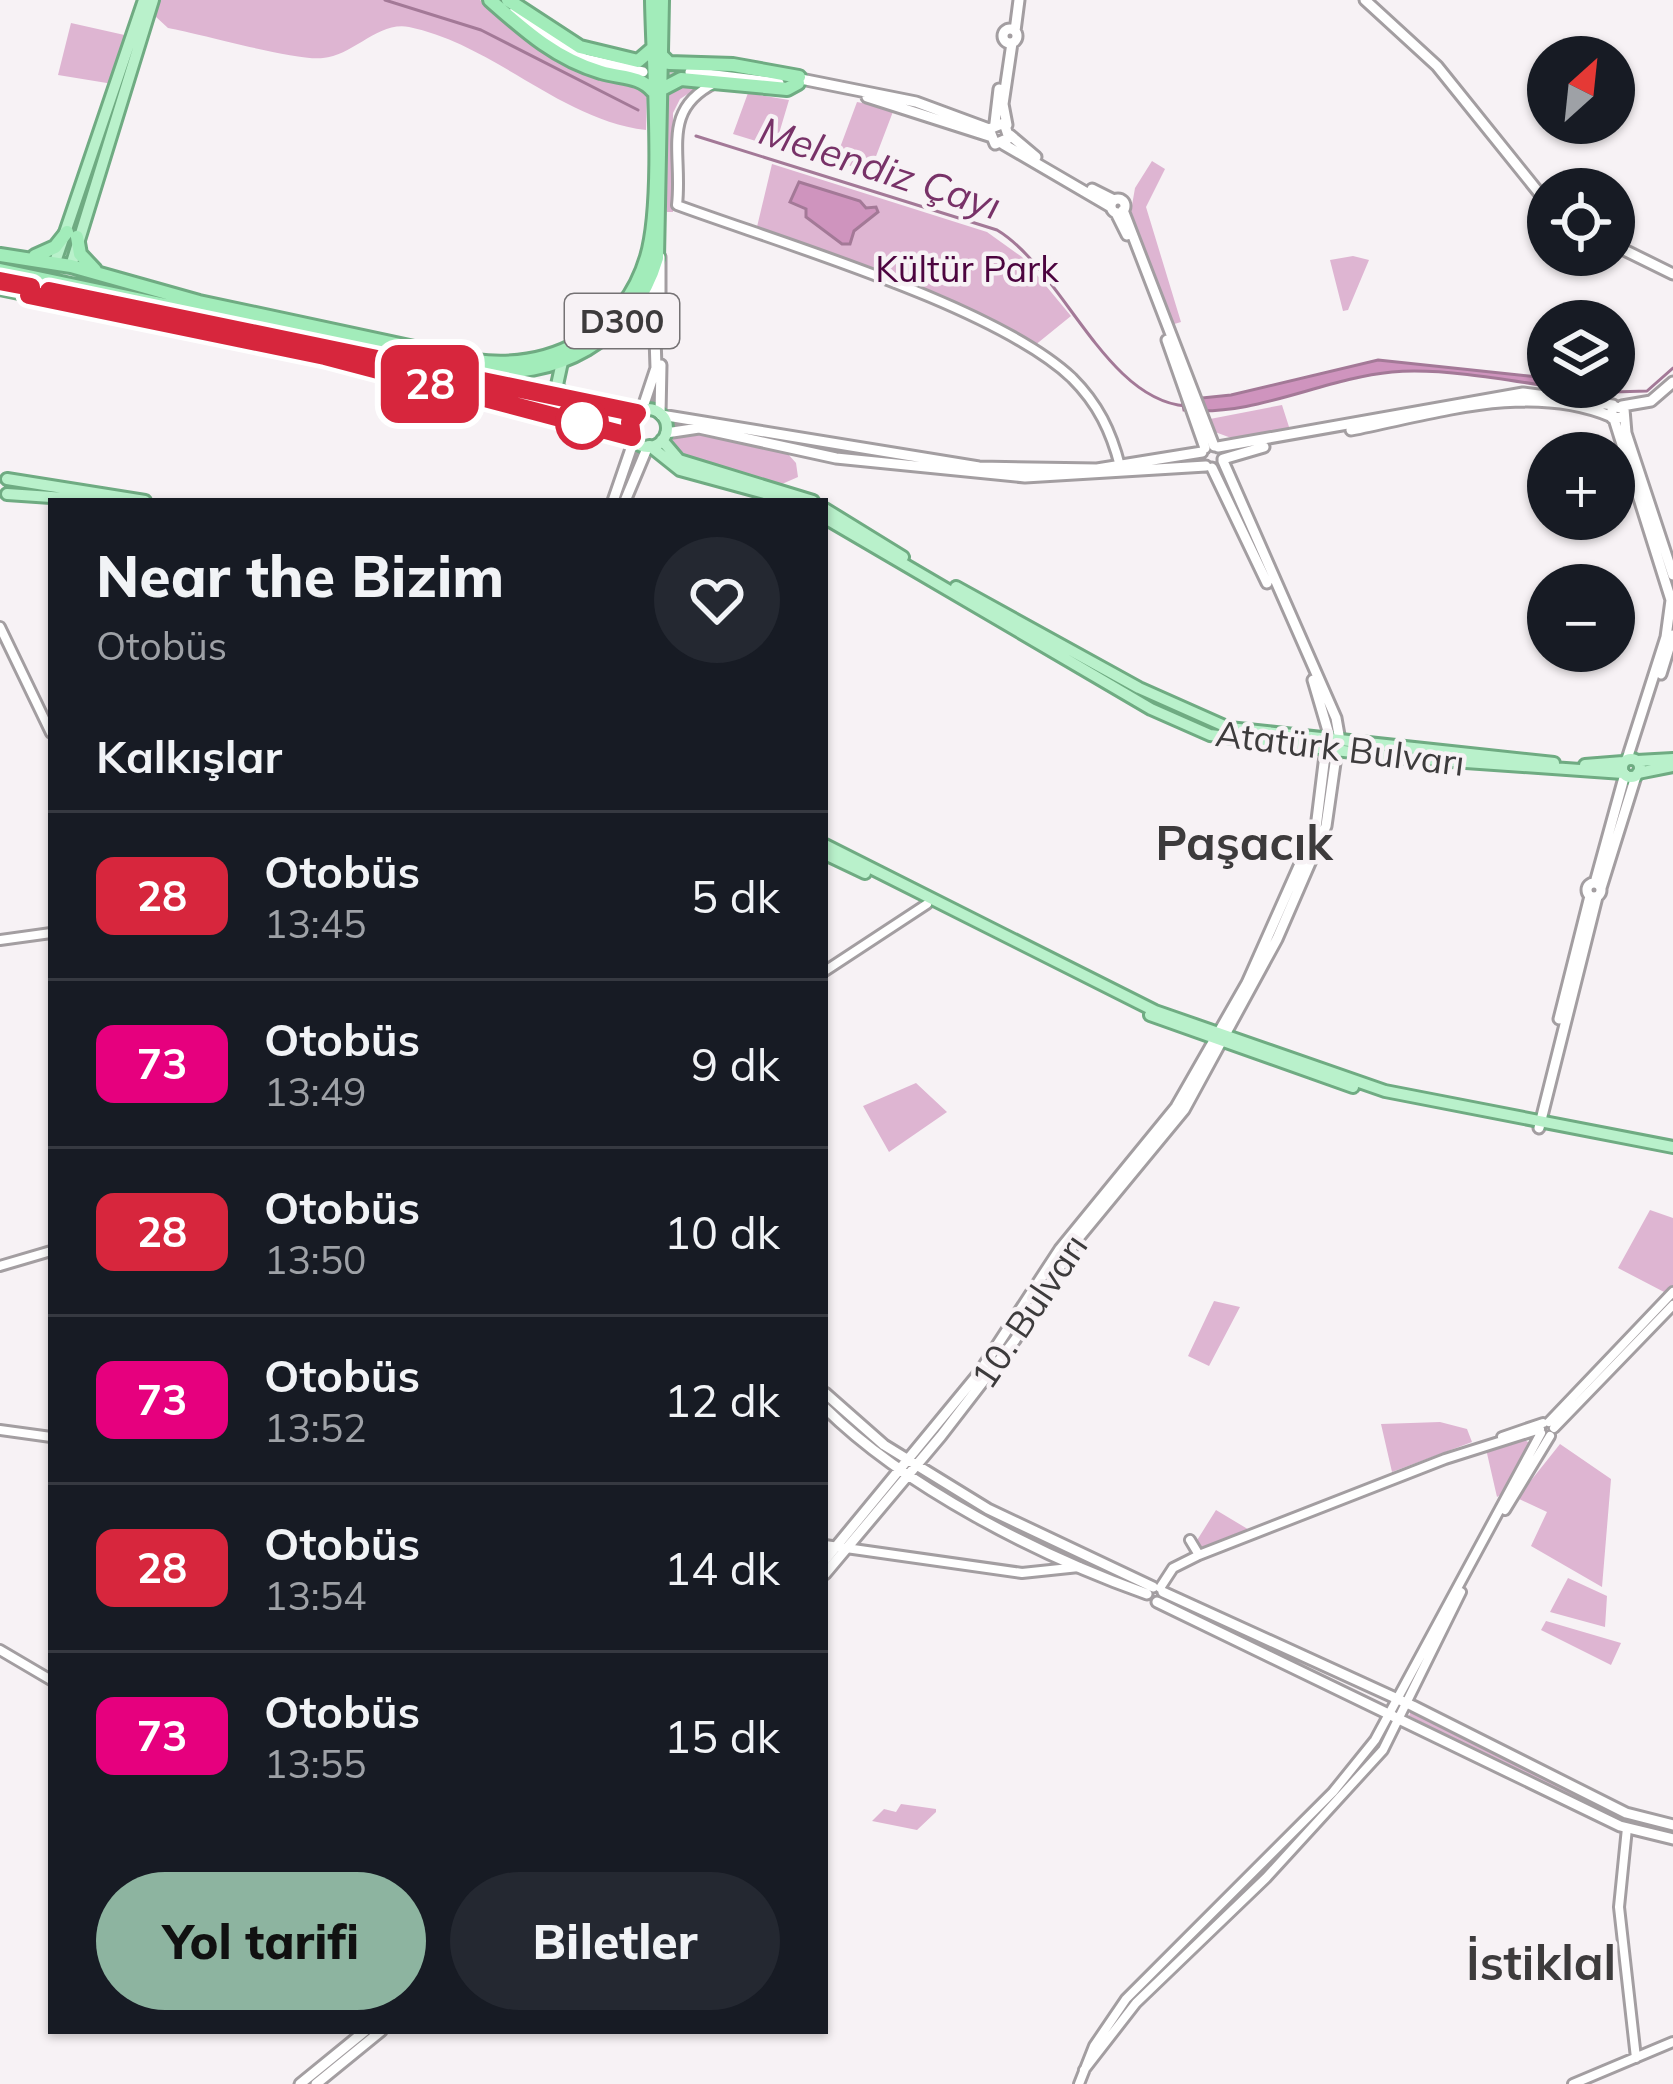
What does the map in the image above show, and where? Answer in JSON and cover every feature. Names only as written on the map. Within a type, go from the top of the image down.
[{"type":"highway","points":[[492,0],[556,52],[595,70],[637,79],[657,91],[686,70],[733,65],[799,80]]},
{"type":"highway","points":[[507,0],[597,54],[638,62],[657,52],[686,70],[776,89],[799,80]]},
{"type":"highway","name":"D300","points":[[652,0],[657,52]]},
{"type":"highway","name":"D300","points":[[0,270],[54,289],[473,370],[517,373],[562,362],[622,322],[652,272],[659,246],[657,52],[662,0]]},
{"type":"highway","name":"D300","points":[[0,255],[55,262],[199,302],[450,356],[530,362],[576,346],[619,310],[647,258],[657,91]]},
{"type":"highway","points":[[22,258],[50,250],[72,234],[80,254],[100,274]]},
{"type":"highway","points":[[54,289],[55,262]]},
{"type":"highway","points":[[54,289],[72,279],[71,266]]},
{"type":"main road","points":[[55,262],[72,234],[149,0]]},
{"type":"main road","points":[[492,0],[575,55],[644,70],[577,51],[507,0]]},
{"type":"main road","points":[[999,132],[1016,0]]},
{"type":"main road","points":[[1365,0],[1437,66],[1527,178]]},
{"type":"main road","points":[[799,80],[999,132],[1116,208],[1196,412],[1330,716]]},
{"type":"main road","points":[[614,498],[633,438],[630,422],[639,412],[656,368],[653,202]]},
{"type":"main road","points":[[71,266],[72,234]]},
{"type":"main road","points":[[627,498],[656,442],[661,414],[659,246]]},
{"type":"main road","points":[[1635,255],[1673,274]]},
{"type":"main road","points":[[0,285],[30,291],[54,289],[566,399],[979,467],[1049,472],[1214,452],[1523,393],[1618,413],[1673,386]]},
{"type":"main road","points":[[54,289],[656,442],[699,428],[836,458],[1001,476],[1098,476],[1209,467]]},
{"type":"main road","points":[[562,362],[557,385],[566,399]]},
{"type":"main road","points":[[1618,413],[1673,575]]},
{"type":"main road","points":[[1537,1124],[1667,633],[1671,590],[1618,413]]},
{"type":"main road","points":[[656,442],[680,470],[783,498]]},
{"type":"main road","points":[[656,442],[679,460],[803,498]]},
{"type":"main road","points":[[1214,452],[1209,467],[1330,716],[1370,746]]},
{"type":"main road","points":[[1209,467],[1214,452]]},
{"type":"main road","points":[[48,498],[3,496],[4,477],[127,498]]},
{"type":"main road","name":"Atatürk Bulvarı","points":[[828,511],[1174,706],[1229,728],[1305,743]]},
{"type":"main road","name":"Atatürk Bulvarı","points":[[828,520],[1178,723],[1227,740],[1370,746],[1566,764],[1631,767],[1673,763]]},
{"type":"main road","points":[[1647,709],[1673,635]]},
{"type":"main road","points":[[1330,716],[1305,743],[1326,772],[1356,753]]},
{"type":"main road","name":"10. Bulvarı","points":[[830,1546],[927,1444],[1006,1335],[1060,1249],[1176,1107],[1221,1037],[1326,826],[1330,716]]},
{"type":"main road","name":"Atatürk Bulvarı","points":[[1332,746],[1356,753],[1631,767]]},
{"type":"main road","points":[[828,850],[1155,1010],[1221,1037]]},
{"type":"main road","points":[[828,851],[1153,1017],[1385,1090],[1673,1149]]},
{"type":"main road","points":[[828,1396],[907,1465],[938,1476],[1006,1520],[1628,1828],[1673,1839]]},
{"type":"main road","points":[[828,1410],[982,1518],[1402,1701],[1626,1813],[1673,1825]]},
{"type":"main road","points":[[884,1445],[909,1449],[927,1444],[938,1476]]},
{"type":"main road","name":"10. Bulvarı","points":[[828,1571],[907,1465]]},
{"type":"main road","points":[[301,2084],[360,2034]]},
{"type":"main road","points":[[316,2084],[377,2034]]},
{"type":"street","points":[[722,80],[692,95],[681,109],[676,205],[908,292],[1035,350],[1091,399],[1112,434],[1120,467]]},
{"type":"street","points":[[0,627],[48,727]]},
{"type":"street","points":[[828,969],[927,904]]},
{"type":"street","points":[[0,940],[48,932]]},
{"type":"street","points":[[0,1267],[48,1253]]},
{"type":"street","points":[[1079,2084],[1126,1999],[1333,1792],[1396,1713],[1546,1429],[1673,1292]]},
{"type":"street","points":[[1156,1592],[1173,1568],[1199,1555],[1501,1438],[1546,1429],[1673,1305]]},
{"type":"street","points":[[0,1430],[48,1438]]},
{"type":"street","points":[[1190,1540],[1199,1555]]},
{"type":"street","points":[[830,1546],[1022,1573],[1065,1572],[1083,1565]]},
{"type":"street","points":[[0,1650],[48,1678]]},
{"type":"street","points":[[1390,1738],[1396,1713]]},
{"type":"street","points":[[1083,2071],[1136,2003],[1266,1878],[1390,1738],[1414,1724]]},
{"type":"street","points":[[1628,1828],[1618,1907],[1636,2058]]},
{"type":"street","points":[[1573,2084],[1673,2042]]},
{"type":"green space","points":[[160,0],[480,0],[548,51],[647,92],[646,130],[584,112],[470,49],[409,27],[387,29],[334,56],[309,58],[168,28],[155,16]]},
{"type":"green space","points":[[71,23],[129,36],[113,84],[58,75]]},
{"type":"green space","points":[[677,86],[700,86],[680,99],[673,113],[673,212],[667,212],[667,95]]},
{"type":"green space","points":[[748,93],[789,100],[775,147],[733,134]]},
{"type":"green space","points":[[857,102],[894,109],[870,172],[835,161]]},
{"type":"green space","points":[[1152,161],[1165,169],[1146,207],[1181,322],[1171,325],[1131,211],[1135,188]]},
{"type":"green space","name":"Kültür Park","points":[[772,164],[987,232],[1022,257],[1071,316],[1034,346],[965,312],[756,231]]},
{"type":"green space","points":[[1353,256],[1369,260],[1348,310],[1343,311],[1330,260]]},
{"type":"green space","points":[[415,376],[618,411],[616,429]]},
{"type":"green space","points":[[1282,405],[1290,430],[1234,439],[1215,432],[1210,419]]},
{"type":"green space","points":[[679,423],[779,444],[796,463],[798,477],[782,484],[678,457],[668,452]]},
{"type":"green space","points":[[916,1083],[947,1112],[889,1152],[863,1106]]},
{"type":"green space","points":[[1650,1210],[1673,1218],[1673,1286],[1666,1293],[1618,1268]]},
{"type":"green space","points":[[1214,1301],[1240,1307],[1209,1366],[1188,1356]]},
{"type":"green space","points":[[1440,1422],[1467,1429],[1472,1442],[1392,1472],[1381,1424]]},
{"type":"green space","points":[[1520,1437],[1531,1444],[1505,1492],[1497,1497],[1486,1449]]},
{"type":"green space","points":[[1560,1444],[1611,1479],[1602,1587],[1531,1546],[1547,1512],[1517,1498]]},
{"type":"green space","points":[[1216,1510],[1251,1531],[1184,1561]]},
{"type":"green space","points":[[1568,1578],[1607,1596],[1605,1627],[1550,1612]]},
{"type":"green space","points":[[1546,1621],[1621,1643],[1611,1665],[1541,1630]]},
{"type":"green space","points":[[1411,1711],[1621,1816],[1618,1820],[1409,1716]]},
{"type":"green space","points":[[901,1804],[936,1812],[917,1830],[872,1821],[884,1809],[896,1812]]},
{"type":"shaded area","points":[[799,182],[860,201],[866,208],[876,207],[878,212],[854,231],[850,244],[842,244],[806,217],[806,209],[790,202]]},
{"type":"shaded area","points":[[1378,360],[1527,376],[1527,383],[1443,372],[1392,372],[1237,408],[1184,410],[1182,400],[1231,395]]},
{"type":"waterway","name":"Melendiz Çayı","points":[[385,0],[481,30],[638,110]]},
{"type":"waterway","name":"Melendiz Çayı","points":[[696,136],[997,230],[1043,273],[1131,381],[1157,398],[1186,406]]},
{"type":"waterway","name":"Melendiz Çayı","points":[[1635,391],[1647,391],[1673,368]]},
{"type":"tunnel","points":[[655,72],[690,72]]},
{"type":"bus line","name":"28","points":[[0,281],[31,287],[29,295],[325,356],[632,437],[630,422],[637,413],[458,380],[49,291]]},
{"type":"district","name":"Paşacık","points":[[1244,843]]},
{"type":"district","name":"İstiklal","points":[[1541,1963]]}]
